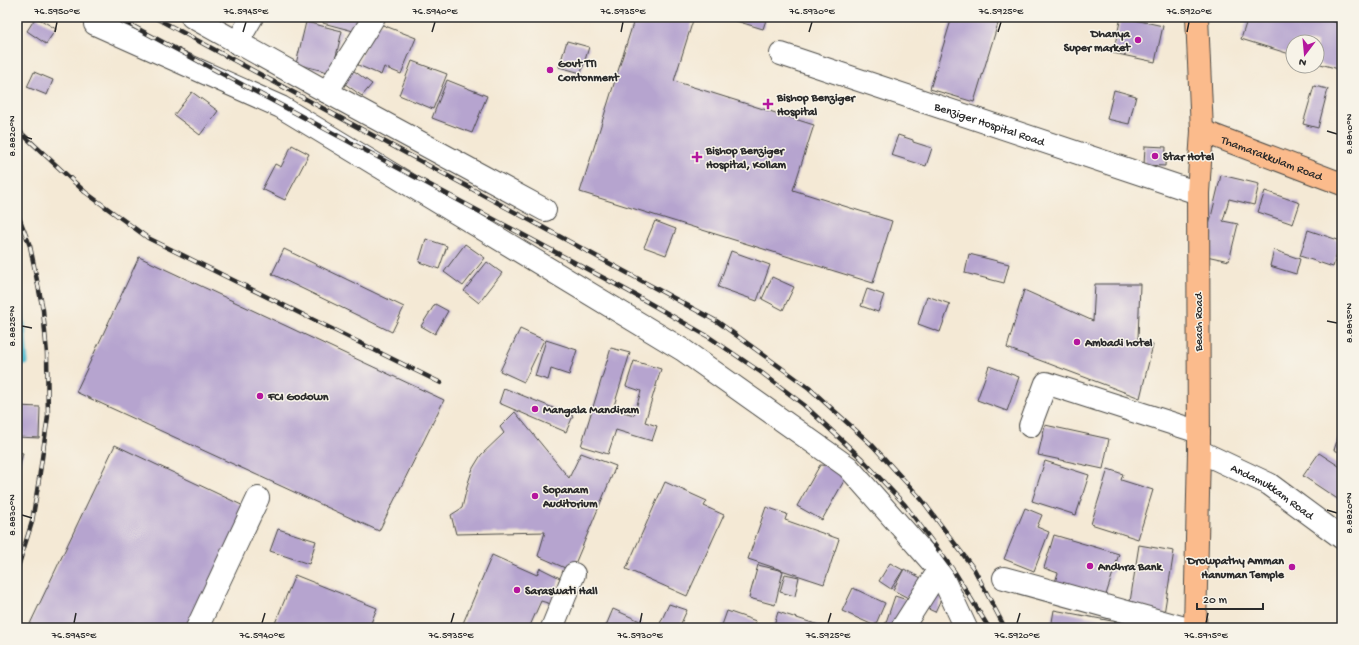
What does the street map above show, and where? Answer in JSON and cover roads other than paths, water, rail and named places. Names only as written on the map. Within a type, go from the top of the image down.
[{"type":"main road","name":"Beach Road","points":[[1195,628],[1199,442],[1198,193],[1202,131],[1197,17]]},
{"type":"main road","name":"Thamarakkulam Road","points":[[1202,131],[1342,184]]},
{"type":"street","points":[[192,17],[237,43],[545,210]]},
{"type":"street","points":[[237,43],[252,17]]},
{"type":"street","points":[[327,92],[374,17]]},
{"type":"street","points":[[95,24],[281,107],[683,350],[848,467],[938,570],[966,628]]},
{"type":"street","name":"Benziger Hospital Road","points":[[781,54],[1198,193]]},
{"type":"street","name":"Andamukkam Road","points":[[1030,426],[1046,383],[1199,442],[1269,484],[1342,538]]},
{"type":"street","points":[[196,628],[258,498]]},
{"type":"street","points":[[902,628],[938,570]]},
{"type":"street","points":[[552,628],[574,574]]},
{"type":"street","points":[[1004,578],[1185,628]]},
{"type":"waterway","points":[[17,261],[25,362]]},
{"type":"railway","points":[[116,17],[628,291],[709,337],[762,373],[804,405],[862,459],[905,505],[954,571],[989,628]]},
{"type":"railway","points":[[154,17],[718,322],[809,388],[873,446],[922,500],[974,569],[1005,628]]},
{"type":"railway","points":[[17,129],[85,192],[148,238],[441,383]]},
{"type":"railway","points":[[17,212],[30,246],[43,310],[47,354],[48,416],[32,522],[17,570]]},
{"type":"place","name":"Dhanya Super market","points":[[1138,40]]},
{"type":"place","name":"Govt TTI Contonment","points":[[550,70]]},
{"type":"place","name":"Bishop Benziger Hospital","points":[[768,104]]},
{"type":"place","name":"Star Hotel","points":[[1155,156]]},
{"type":"place","name":"Bishop Benziger Hospital, Kollam","points":[[697,157]]},
{"type":"place","name":"Ambadi hotel","points":[[1077,342]]},
{"type":"place","name":"FCI Godown","points":[[260,396]]},
{"type":"place","name":"Mangala Mandiram","points":[[535,409]]},
{"type":"place","name":"Sopanam Auditorium","points":[[535,496]]},
{"type":"place","name":"Andhra Bank","points":[[1090,566]]},
{"type":"place","name":"Drowpathy Amman Hanuman Temple","points":[[1292,567]]},
{"type":"place","name":"Saraswati Hall","points":[[517,590]]}]
